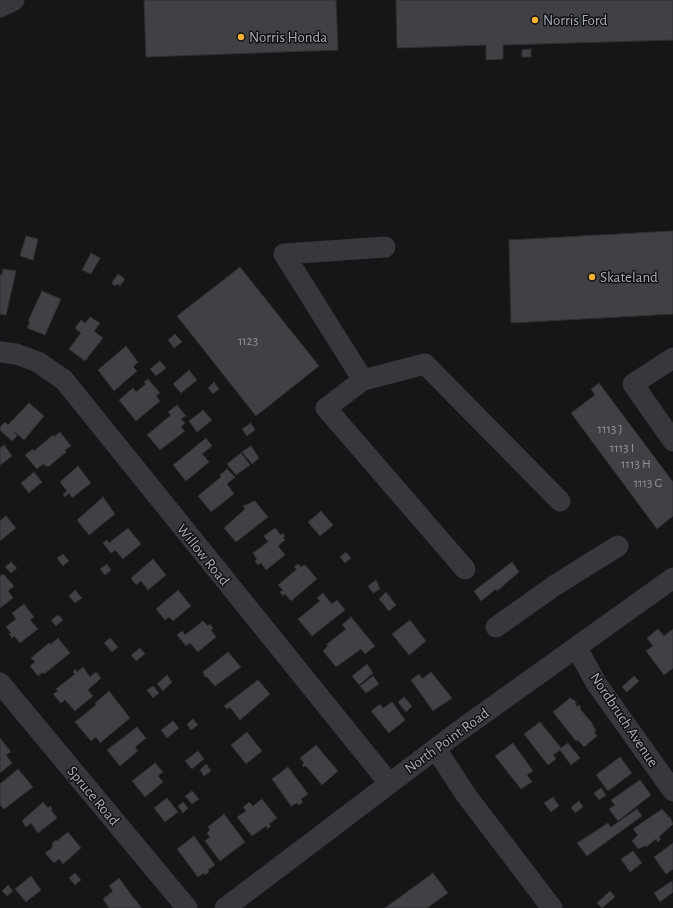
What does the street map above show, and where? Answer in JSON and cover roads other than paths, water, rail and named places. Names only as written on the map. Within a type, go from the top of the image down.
[{"type":"street","points":[[0,7],[14,0]]},
{"type":"street","points":[[363,380],[284,254],[385,246]]},
{"type":"street","name":"Willow Road","points":[[0,352],[16,354],[38,362],[64,380],[389,783]]},
{"type":"street","points":[[672,360],[633,384],[673,441]]},
{"type":"street","points":[[465,569],[326,408],[363,380],[425,364],[560,501]]},
{"type":"street","points":[[496,627],[554,586],[618,546]]},
{"type":"street","name":"North Point Road","points":[[225,908],[389,783],[673,578]]},
{"type":"street","name":"Nordbruch Avenue","points":[[577,648],[596,683],[673,791]]},
{"type":"street","name":"Spruce Road","points":[[0,683],[187,908]]},
{"type":"street","points":[[436,749],[466,795],[552,908]]},
{"type":"place","name":"Norris Ford","points":[[535,20]]},
{"type":"place","name":"Norris Honda","points":[[241,37]]},
{"type":"place","name":"Skateland","points":[[592,277]]}]
